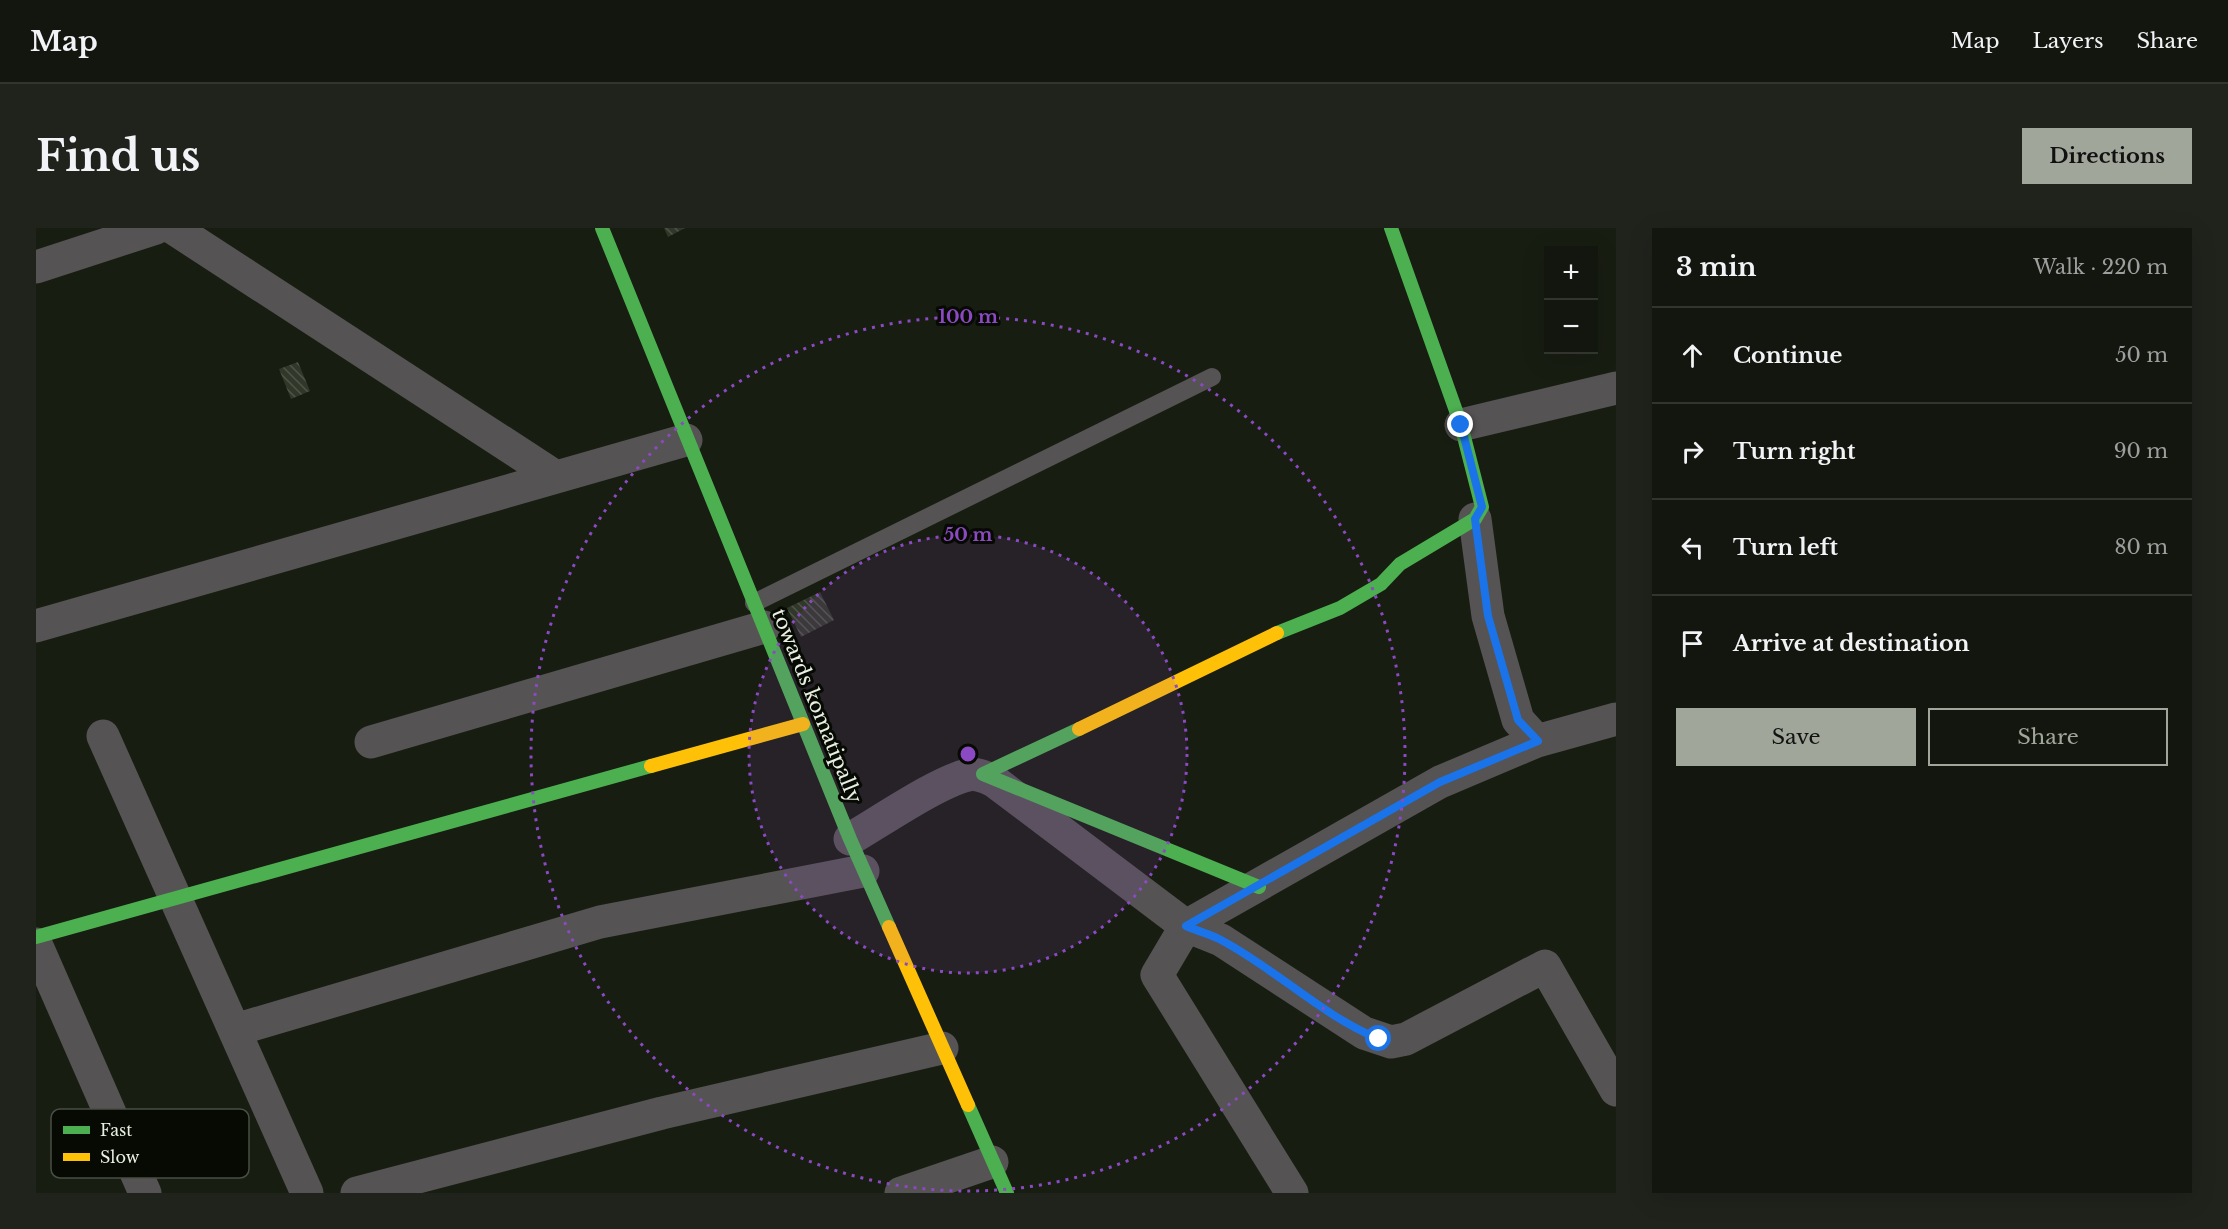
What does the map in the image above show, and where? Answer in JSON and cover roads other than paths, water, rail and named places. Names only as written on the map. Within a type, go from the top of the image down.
[{"type":"street","points":[[36,267],[156,228]]},
{"type":"street","points":[[173,228],[556,477]]},
{"type":"street","name":"towards komatipally","points":[[602,228],[849,839],[1007,1193]]},
{"type":"street","points":[[1259,887],[982,774],[1179,682],[1265,638],[1340,608],[1381,584],[1400,564],[1419,551],[1475,519],[1482,507],[1461,425],[1391,228]]},
{"type":"street","points":[[1461,425],[1616,388]]},
{"type":"street","points":[[36,626],[686,440]]},
{"type":"street","points":[[1475,519],[1488,616],[1518,720],[1538,741]]},
{"type":"street","points":[[371,742],[759,615]]},
{"type":"street","points":[[1292,1193],[1157,975],[1186,926],[1259,887],[1440,782],[1538,741],[1616,719]]},
{"type":"street","points":[[36,936],[803,724]]},
{"type":"street","points":[[103,736],[177,897],[307,1193]]},
{"type":"street","points":[[849,839],[945,784],[967,775],[979,774],[994,781],[1186,926],[1221,940],[1364,1033],[1391,1042],[1421,1031],[1545,966],[1616,1090]]},
{"type":"street","points":[[235,1030],[600,922],[863,871]]},
{"type":"street","points":[[36,944],[108,1109]]},
{"type":"street","points":[[357,1193],[662,1113],[942,1048]]},
{"type":"street","points":[[901,1193],[992,1162]]},
{"type":"street","points":[[138,1178],[145,1193]]},
{"type":"lane","points":[[759,615],[1212,377]]}]
